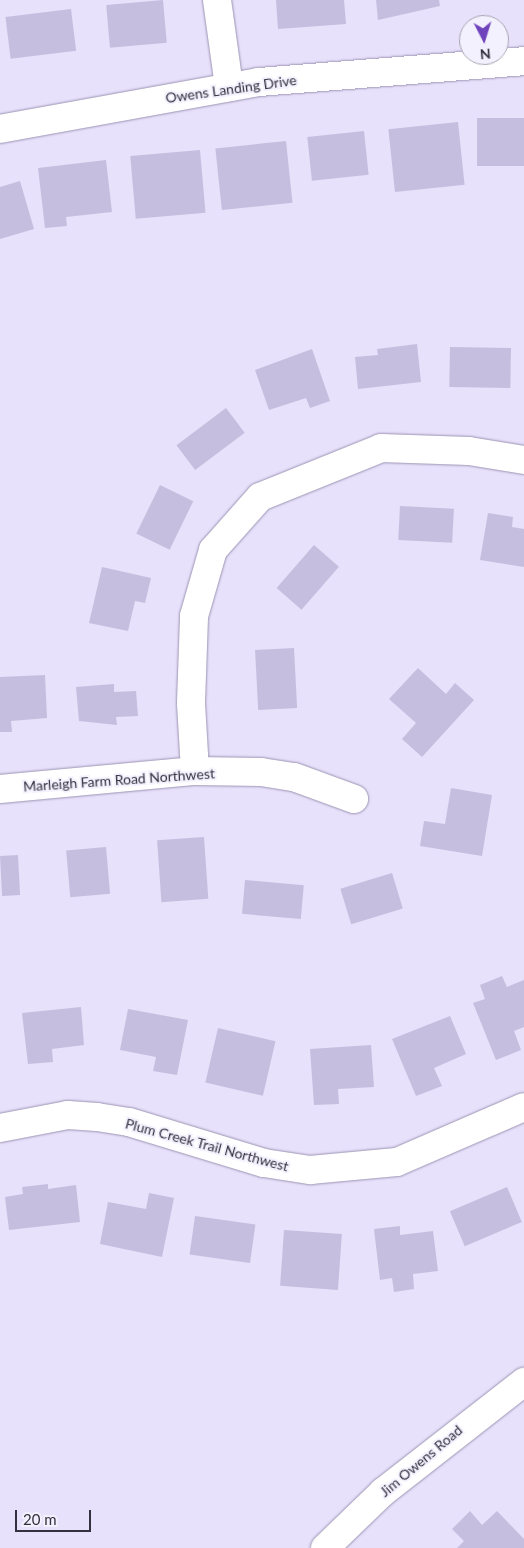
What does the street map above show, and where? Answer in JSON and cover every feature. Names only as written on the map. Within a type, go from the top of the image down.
[{"type":"street","points":[[218,0],[230,87]]},
{"type":"street","name":"Owens Landing Drive","points":[[0,129],[230,87],[524,61]]},
{"type":"street","points":[[195,771],[191,703],[194,616],[213,550],[260,497],[381,448],[468,452],[524,460]]},
{"type":"street","name":"Marleigh Farm Road Northwest","points":[[0,789],[195,771],[294,777],[354,799]]},
{"type":"street","name":"Plum Creek Trail Northwest","points":[[0,1128],[68,1115],[97,1117],[129,1122],[264,1163],[310,1170],[397,1162],[524,1107]]},
{"type":"street","name":"Jim Owens Road","points":[[325,1548],[383,1492],[524,1382]]},
{"type":"building","points":[[163,0],[167,43],[110,48],[106,5]]},
{"type":"building","points":[[276,0],[344,0],[346,24],[278,29]]},
{"type":"building","points":[[376,0],[439,0],[440,6],[378,20]]},
{"type":"building","points":[[71,9],[76,51],[11,59],[5,17]]},
{"type":"building","points":[[477,118],[524,118],[524,166],[477,166]]},
{"type":"building","points":[[458,122],[465,185],[395,192],[388,129]]},
{"type":"building","points":[[364,131],[369,175],[312,181],[307,137]]},
{"type":"building","points":[[286,141],[292,203],[222,210],[215,148]]},
{"type":"building","points":[[200,150],[205,213],[136,219],[130,156]]},
{"type":"building","points":[[106,160],[112,212],[66,217],[67,226],[45,228],[38,168]]},
{"type":"building","points":[[20,181],[34,229],[0,239],[0,187]]},
{"type":"building","points":[[417,344],[421,382],[358,389],[355,357],[378,355],[377,349]]},
{"type":"building","points":[[450,347],[511,348],[510,388],[449,387]]},
{"type":"building","points":[[312,349],[330,401],[310,408],[306,398],[269,410],[255,370]]},
{"type":"building","points":[[226,408],[245,433],[195,470],[176,445]]},
{"type":"building","points":[[160,485],[193,501],[170,550],[136,534]]},
{"type":"building","points":[[400,506],[454,509],[452,543],[398,540]]},
{"type":"building","points":[[488,513],[513,517],[512,527],[524,529],[524,567],[480,560]]},
{"type":"building","points":[[314,545],[339,567],[302,610],[277,588]]},
{"type":"building","points":[[102,567],[151,578],[145,603],[135,601],[128,631],[89,623]]},
{"type":"building","points":[[294,648],[297,708],[258,710],[255,650]]},
{"type":"building","points":[[418,668],[446,694],[455,683],[474,700],[422,757],[402,739],[416,723],[389,699]]},
{"type":"building","points":[[45,675],[47,718],[11,721],[12,732],[0,732],[0,677]]},
{"type":"building","points":[[114,684],[114,692],[136,691],[138,716],[116,717],[117,725],[79,721],[76,687]]},
{"type":"building","points":[[451,788],[492,795],[482,856],[420,846],[424,821],[445,824]]},
{"type":"building","points":[[204,837],[208,899],[161,902],[157,840]]},
{"type":"building","points":[[106,847],[110,894],[70,897],[66,850]]},
{"type":"building","points":[[18,855],[20,895],[2,896],[0,856]]},
{"type":"building","points":[[392,873],[403,908],[351,924],[340,889]]},
{"type":"building","points":[[245,880],[304,885],[301,919],[242,914]]},
{"type":"building","points":[[502,976],[507,987],[524,980],[524,1027],[514,1031],[521,1050],[496,1060],[473,1003],[485,999],[480,985]]},
{"type":"building","points":[[81,1007],[84,1045],[52,1049],[53,1062],[28,1064],[22,1013]]},
{"type":"building","points":[[128,1009],[188,1020],[177,1075],[153,1071],[156,1057],[120,1050]]},
{"type":"building","points":[[450,1016],[466,1054],[434,1068],[442,1086],[416,1096],[392,1039]]},
{"type":"building","points":[[218,1028],[275,1041],[263,1096],[205,1083]]},
{"type":"building","points":[[371,1045],[374,1087],[338,1089],[339,1104],[314,1105],[310,1049]]},
{"type":"building","points":[[48,1184],[48,1189],[76,1185],[80,1222],[9,1230],[5,1197],[23,1194],[22,1187]]},
{"type":"building","points":[[507,1187],[522,1222],[465,1246],[450,1211]]},
{"type":"building","points":[[149,1193],[174,1198],[162,1257],[100,1244],[108,1202],[146,1209]]},
{"type":"building","points":[[195,1216],[255,1224],[250,1263],[190,1255]]},
{"type":"building","points":[[400,1226],[400,1235],[433,1231],[438,1271],[413,1274],[414,1289],[394,1292],[392,1278],[380,1280],[374,1229]]},
{"type":"building","points":[[284,1230],[342,1234],[338,1290],[280,1286]]},
{"type":"building","points":[[470,1511],[482,1525],[497,1511],[524,1539],[524,1548],[457,1548],[464,1541],[452,1529]]}]
